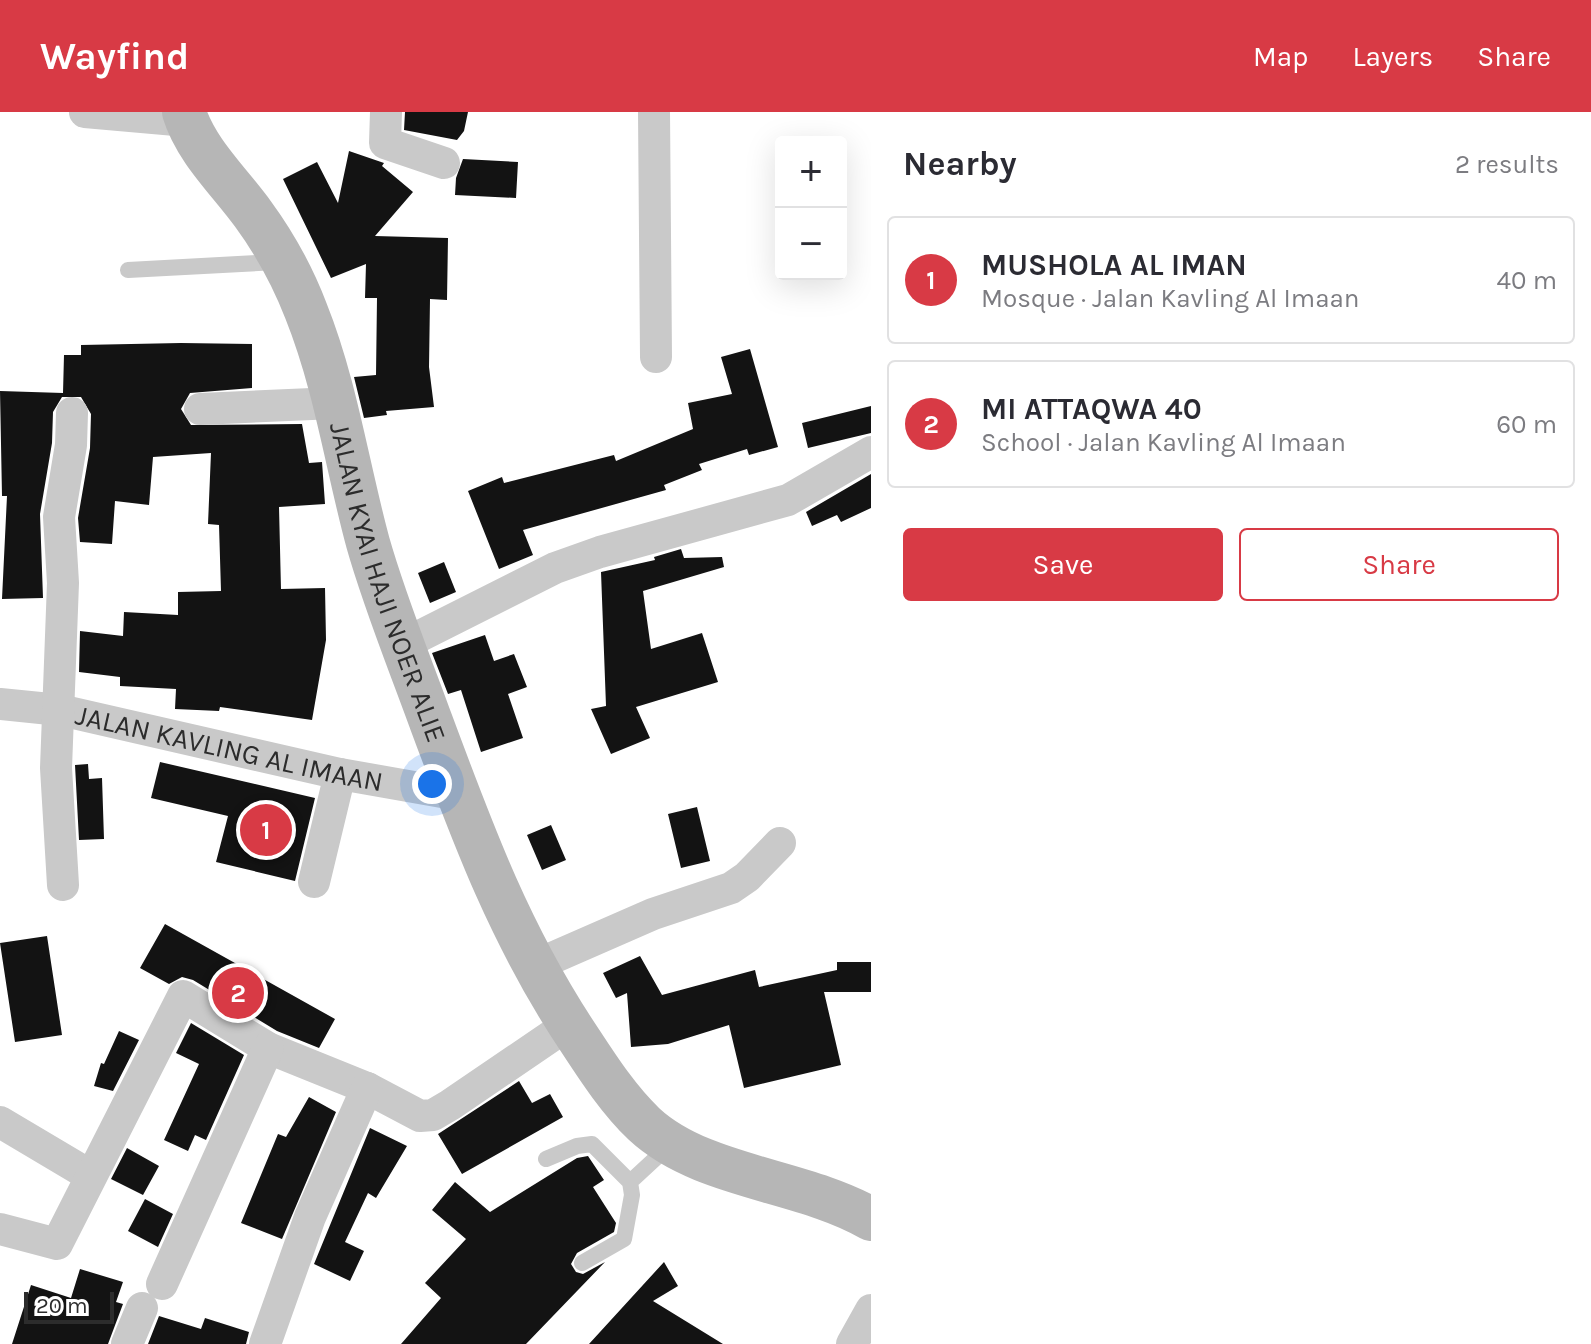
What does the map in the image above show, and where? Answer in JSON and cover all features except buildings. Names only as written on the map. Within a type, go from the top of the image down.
[{"type":"street","points":[[85,112],[186,116]]},
{"type":"street","points":[[386,112],[385,143],[444,163]]},
{"type":"street","points":[[654,112],[656,357]]},
{"type":"street","name":"JALAN KYAI HAJI NOER ALIE","points":[[186,116],[283,261],[320,345],[369,548],[402,645],[505,913],[569,1024],[614,1092],[645,1125],[671,1144],[723,1168],[769,1179],[864,1215]]},
{"type":"street","points":[[200,409],[335,403]]},
{"type":"street","points":[[63,885],[56,768],[63,583],[59,517],[71,445],[72,413]]},
{"type":"street","points":[[402,645],[566,564],[788,500],[871,452]]},
{"type":"street","name":"JALAN KAVLING AL IMAAN","points":[[0,704],[60,710],[340,774],[459,795]]},
{"type":"street","points":[[314,882],[340,774]]},
{"type":"street","points":[[534,966],[653,914],[731,888],[747,877],[780,843]]},
{"type":"street","points":[[0,1229],[57,1244],[183,996],[268,1048],[367,1088],[420,1116],[433,1115],[569,1024]]},
{"type":"street","points":[[127,1344],[268,1048]]},
{"type":"street","points":[[265,1344],[310,1217],[367,1088]]},
{"type":"street","points":[[0,1122],[91,1176]]},
{"type":"street","points":[[852,1344],[871,1310]]},
{"type":"lane","points":[[128,270],[283,261]]},
{"type":"lane","points":[[546,1159],[577,1146],[592,1144],[630,1182],[632,1195],[624,1239],[582,1263]]},
{"type":"lane","points":[[630,1182],[671,1144]]},
{"type":"place","name":"MUSHOLA AL IMAN","points":[[266,830]]},
{"type":"place","name":"MI ATTAQWA 40","points":[[238,993]]}]
